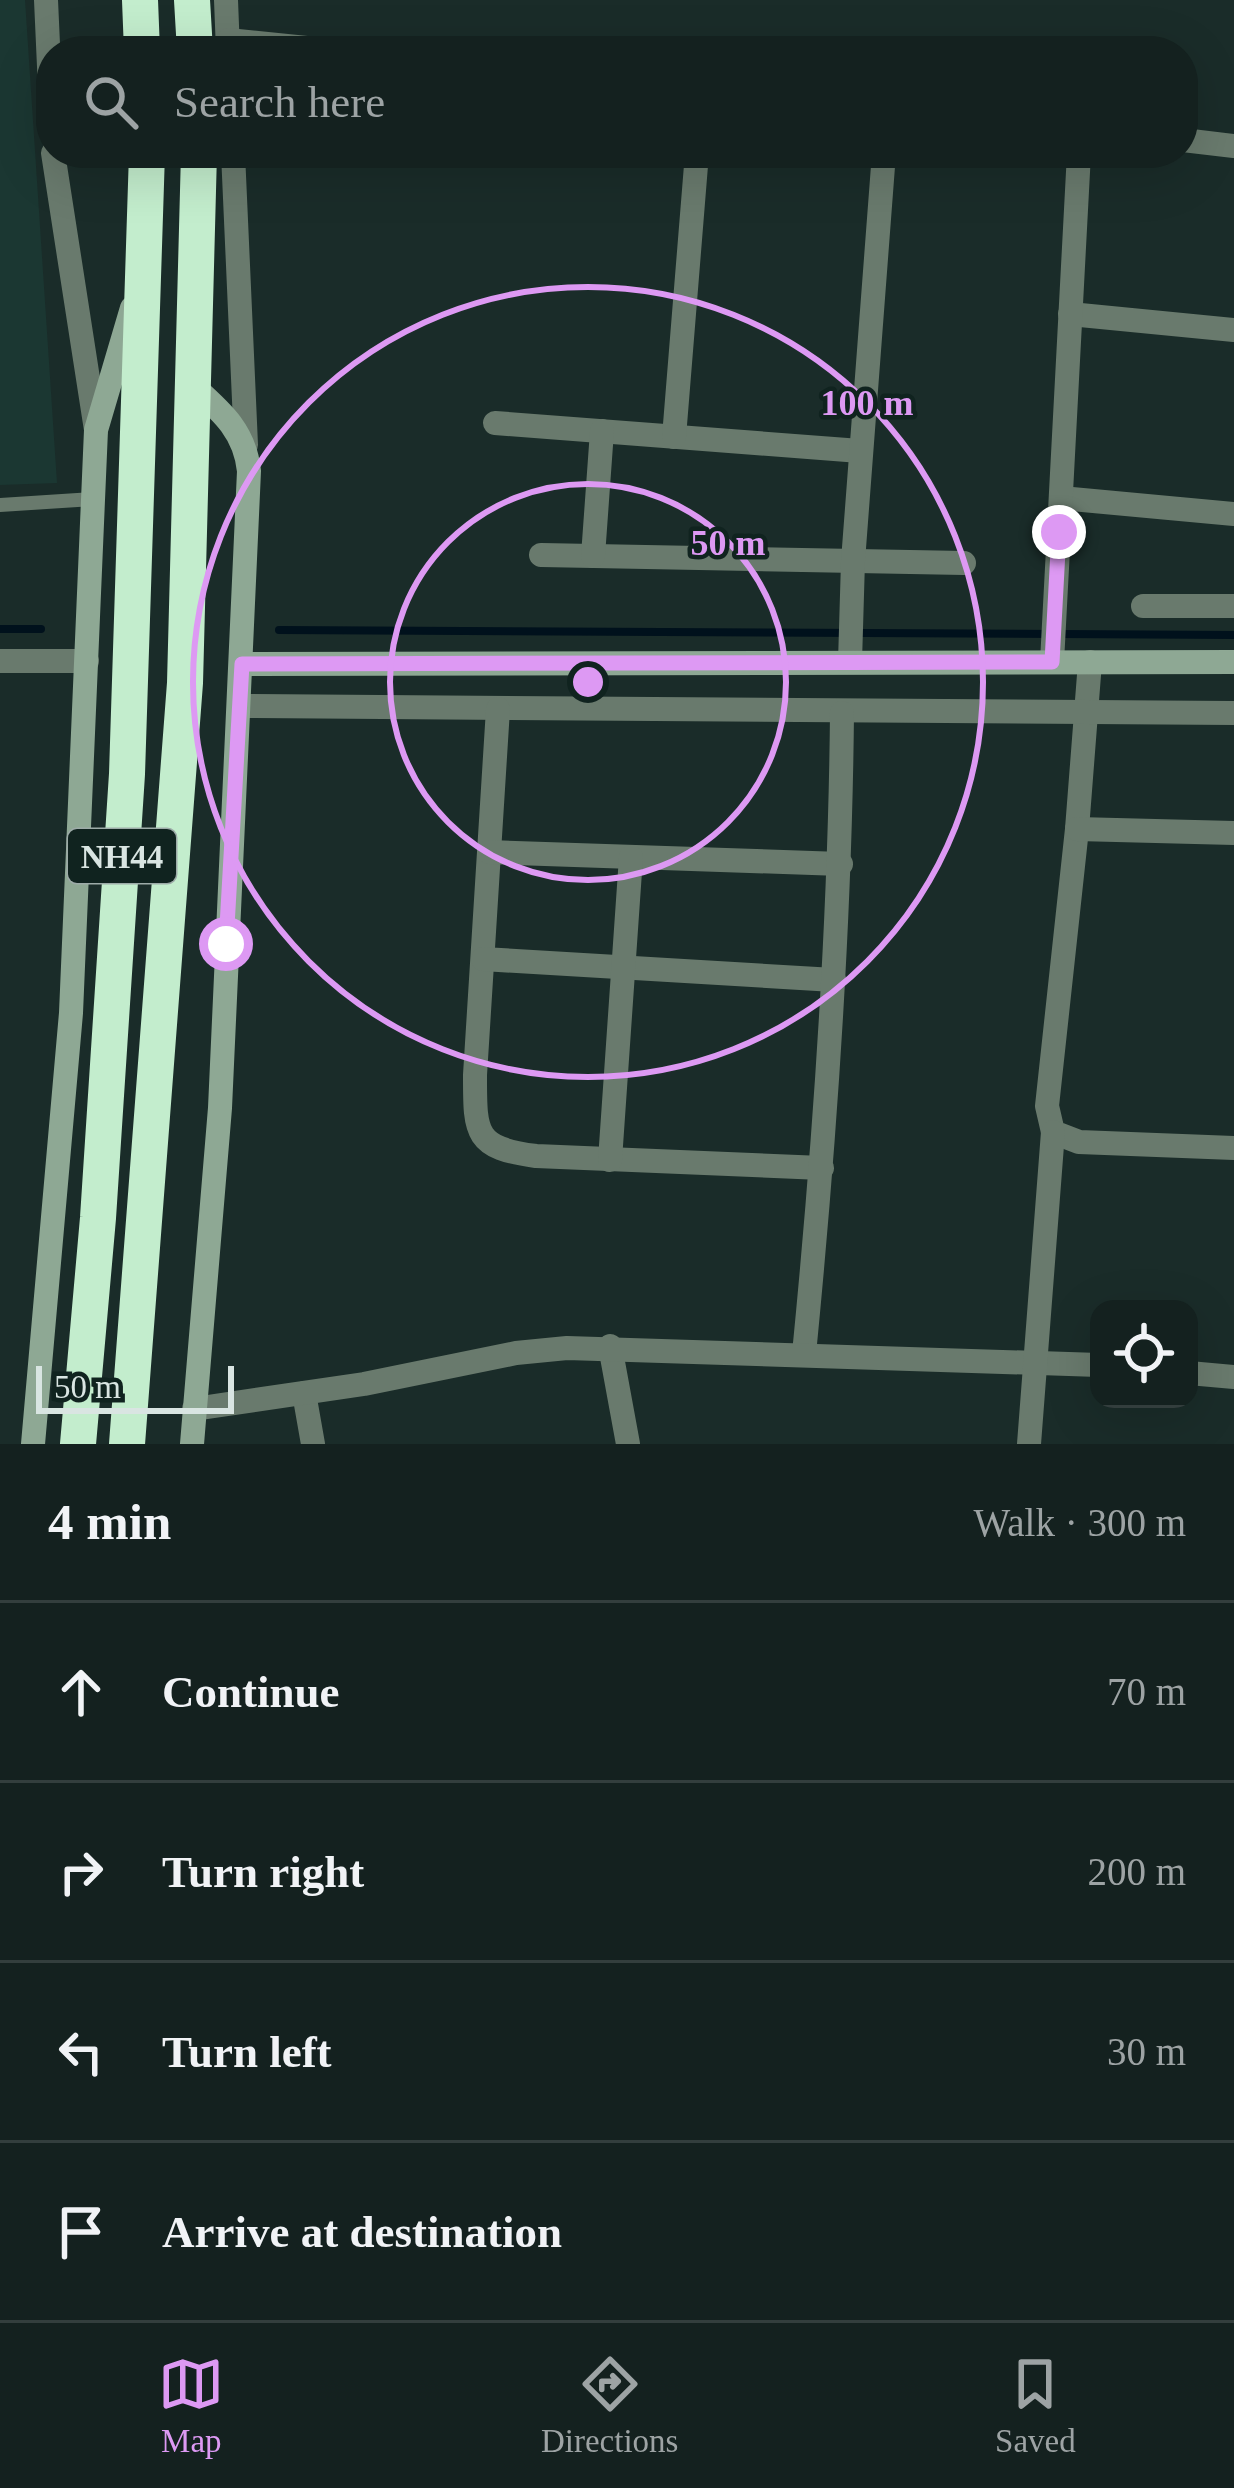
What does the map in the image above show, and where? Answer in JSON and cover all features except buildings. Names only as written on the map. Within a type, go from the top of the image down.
[{"type":"highway","points":[[140,0],[141,36]]},
{"type":"highway","points":[[192,0],[211,36]]},
{"type":"highway","name":"NH44","points":[[78,1444],[127,774],[146,168]]},
{"type":"highway","name":"NH44","points":[[127,1444],[185,683],[199,168]]},
{"type":"street","points":[[46,0],[48,36]]},
{"type":"street","points":[[219,36],[226,0]]},
{"type":"street","points":[[1198,142],[1234,146]]},
{"type":"street","points":[[33,1444],[71,1013],[96,430],[55,168]]},
{"type":"street","points":[[192,1444],[220,1108],[249,471],[234,168]]},
{"type":"street","points":[[674,437],[696,168]]},
{"type":"street","points":[[851,652],[860,451],[883,168]]},
{"type":"street","points":[[1052,642],[1078,168]]},
{"type":"street","points":[[96,430],[143,267]]},
{"type":"street","points":[[1070,314],[1234,330]]},
{"type":"street","points":[[193,386],[227,418],[246,445]]},
{"type":"street","points":[[495,423],[860,451]]},
{"type":"street","points":[[593,556],[602,431]]},
{"type":"street","points":[[1060,498],[1234,514]]},
{"type":"street","points":[[541,555],[964,563]]},
{"type":"street","points":[[1143,606],[1234,606]]},
{"type":"street","points":[[242,664],[851,652],[1052,642],[1090,662],[1234,662]]},
{"type":"street","points":[[0,661],[86,661]]},
{"type":"street","points":[[1029,1444],[1053,1132],[1047,1106],[1090,662]]},
{"type":"street","points":[[239,706],[1234,713]]},
{"type":"street","points":[[498,709],[476,1126],[486,1142],[504,1152],[822,1168]]},
{"type":"street","points":[[804,1354],[835,980],[842,713]]},
{"type":"street","points":[[1077,829],[1234,833]]},
{"type":"street","points":[[489,852],[841,864]]},
{"type":"street","points":[[610,1160],[631,857]]},
{"type":"street","points":[[483,959],[835,980]]},
{"type":"street","points":[[1053,1132],[1079,1142],[1234,1148]]},
{"type":"street","points":[[194,1408],[304,1393],[516,1353],[610,1346],[1090,1364]]},
{"type":"street","points":[[610,1346],[628,1444]]},
{"type":"street","points":[[1198,1374],[1234,1377]]},
{"type":"street","points":[[304,1393],[313,1444]]},
{"type":"lane","points":[[0,505],[93,500]]},
{"type":"shaded area","points":[[0,0],[25,0],[57,483],[0,485]]},
{"type":"waterway","points":[[0,629],[41,629]]},
{"type":"waterway","points":[[279,630],[1234,635]]},
{"type":"route","points":[[226,944],[242,664],[1052,662],[1059,532]]}]
